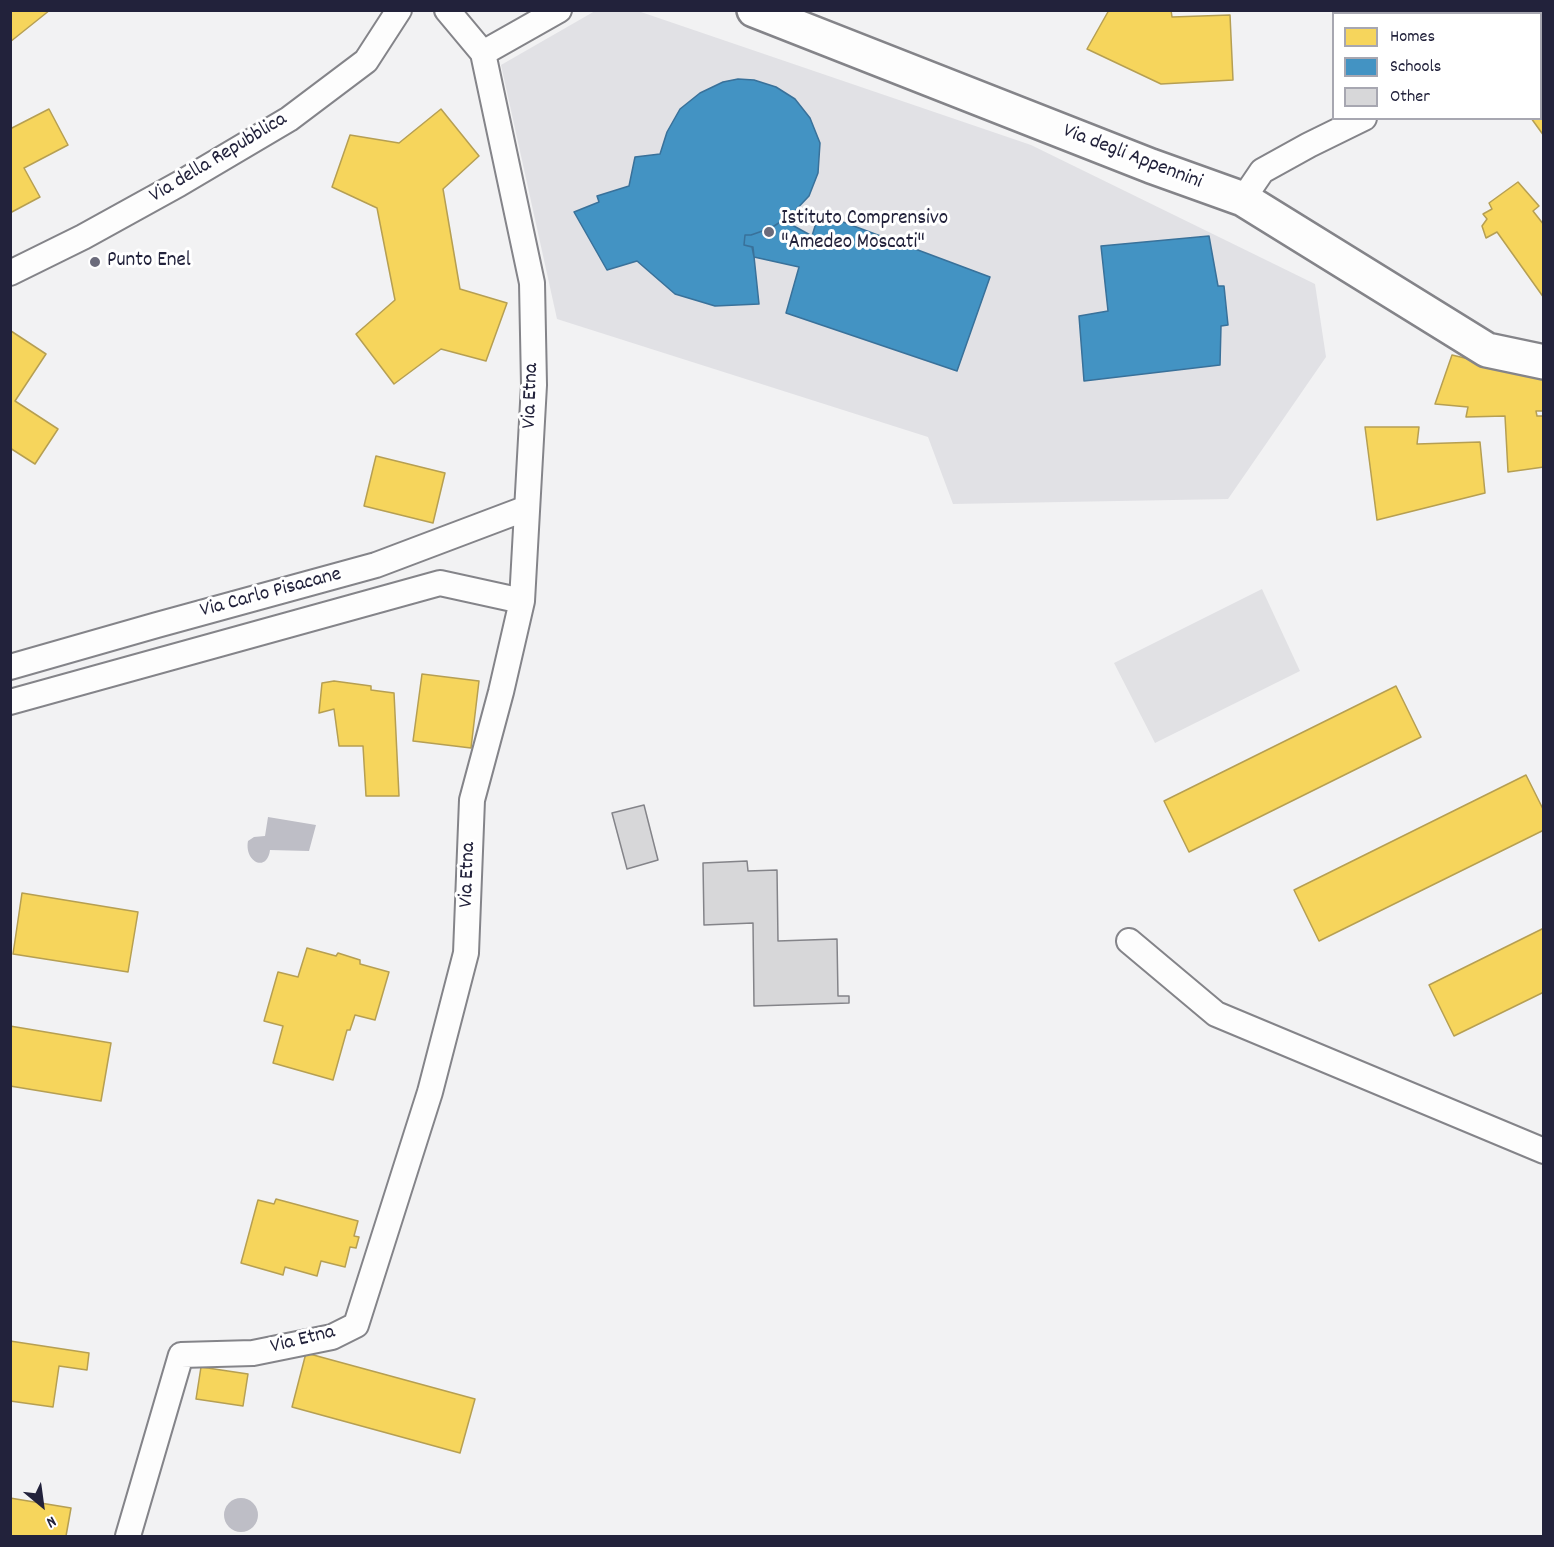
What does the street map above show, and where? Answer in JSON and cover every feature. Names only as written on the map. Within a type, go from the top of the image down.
[{"type":"street","name":"Via della Repubblica","points":[[10,273],[83,237],[289,119],[366,61],[399,10]]},
{"type":"street","points":[[447,10],[483,53],[559,10]]},
{"type":"street","name":"Via degli Appennini","points":[[754,10],[1151,166],[1243,199],[1487,350],[1544,362]]},
{"type":"street","name":"Via Etna","points":[[128,1536],[181,1355],[253,1353],[332,1337],[356,1325],[430,1092],[466,953],[472,800],[501,692],[522,601],[534,385],[532,283],[483,53]]},
{"type":"street","points":[[1243,199],[1262,171],[1359,120]]},
{"type":"street","name":"Via Carlo Pisacane","points":[[10,667],[376,565],[527,508]]},
{"type":"street","name":"Via Carlo Pisacane","points":[[10,702],[440,583],[522,601]]},
{"type":"street","points":[[1129,941],[1216,1014],[1544,1151]]},
{"type":"shaded area","name":"Istituto Comprensivo \"Amedeo Moscati\"","points":[[595,11],[638,11],[1031,145],[1315,284],[1326,357],[1228,499],[953,504],[928,437],[557,319],[501,65]]},
{"type":"shaded area","points":[[1262,589],[1300,671],[1155,743],[1114,663]]},
{"type":"shaded area","points":[[268,817],[316,825],[309,851],[270,850],[268,857],[261,863],[252,859],[249,854],[248,841],[254,837],[265,836]]},
{"type":"shaded area","points":[[241,1498],[253,1503],[258,1515],[253,1527],[241,1532],[229,1527],[224,1515],[229,1503]]},
{"type":"building: Homes","points":[[10,10],[50,10],[10,42]]},
{"type":"building: Homes","points":[[1109,10],[1171,10],[1172,17],[1230,15],[1233,80],[1161,84],[1087,49]]},
{"type":"building: Homes","points":[[1493,10],[1544,10],[1544,15],[1542,16],[1542,12],[1494,12]]},
{"type":"building: Homes","points":[[1544,107],[1544,136],[1532,120],[1542,120],[1542,108]]},
{"type":"building: Homes","points":[[49,109],[68,145],[24,168],[40,197],[10,213],[10,129]]},
{"type":"building: Homes","points":[[441,109],[479,156],[443,189],[460,289],[507,303],[486,361],[441,349],[394,384],[356,334],[395,300],[377,208],[332,187],[350,135],[399,143]]},
{"type":"building: Homes","points":[[1518,182],[1539,206],[1533,211],[1544,225],[1544,298],[1497,232],[1486,238],[1482,226],[1487,219],[1483,214],[1492,209],[1489,203]]},
{"type":"building: Homes","points":[[11,331],[46,354],[15,401],[58,429],[35,464],[10,448]]},
{"type":"building: Homes","points":[[1452,355],[1544,377],[1544,411],[1536,411],[1537,416],[1544,416],[1544,467],[1508,472],[1505,416],[1466,417],[1468,407],[1435,404]]},
{"type":"building: Homes","points":[[1365,427],[1419,427],[1417,444],[1480,442],[1485,493],[1377,520]]},
{"type":"building: Homes","points":[[376,456],[445,473],[433,523],[364,506]]},
{"type":"building: Homes","points":[[422,674],[479,681],[471,748],[413,741]]},
{"type":"building: Homes","points":[[334,681],[371,686],[371,690],[394,693],[399,796],[366,796],[363,746],[339,746],[334,709],[319,713],[322,683]]},
{"type":"building: Homes","points":[[1396,686],[1421,737],[1189,852],[1164,801]]},
{"type":"building: Homes","points":[[1526,775],[1544,811],[1544,830],[1319,941],[1294,890]]},
{"type":"building: Homes","points":[[22,893],[138,912],[128,972],[13,954]]},
{"type":"building: Homes","points":[[1544,928],[1544,992],[1454,1036],[1429,985]]},
{"type":"building: Homes","points":[[307,948],[336,956],[338,953],[360,960],[360,964],[389,972],[375,1020],[355,1015],[350,1030],[347,1030],[333,1080],[273,1063],[283,1026],[264,1021],[278,972],[298,977]]},
{"type":"building: Homes","points":[[10,1026],[111,1043],[101,1101],[10,1086]]},
{"type":"building: Homes","points":[[276,1199],[358,1221],[354,1236],[359,1237],[356,1248],[350,1247],[345,1267],[321,1261],[317,1276],[285,1267],[283,1275],[241,1263],[258,1200],[274,1204]]},
{"type":"building: Homes","points":[[10,1341],[89,1353],[87,1370],[59,1366],[53,1407],[10,1401]]},
{"type":"building: Homes","points":[[306,1353],[475,1399],[460,1453],[292,1407]]},
{"type":"building: Homes","points":[[201,1367],[248,1374],[243,1406],[196,1399]]},
{"type":"building: Homes","points":[[10,1498],[71,1508],[66,1536],[10,1536]]},
{"type":"building: Schools","points":[[738,79],[754,80],[776,87],[795,99],[810,118],[820,143],[818,173],[809,196],[791,215],[771,228],[745,235],[744,245],[753,247],[759,304],[715,306],[675,294],[637,261],[607,270],[574,212],[599,202],[597,196],[629,186],[635,157],[660,154],[667,132],[680,109],[700,93],[723,82]]},
{"type":"building: Schools","points":[[819,213],[990,277],[957,371],[786,313],[799,267],[754,257],[752,247],[744,245],[745,235],[771,228],[783,220],[812,236]]},
{"type":"building: Schools","points":[[1209,236],[1218,286],[1224,286],[1228,325],[1221,326],[1220,365],[1084,381],[1079,316],[1108,311],[1101,246]]},
{"type":"building: Other","points":[[644,805],[658,860],[627,869],[612,813]]},
{"type":"building: Other","points":[[747,861],[748,871],[777,870],[778,941],[837,939],[838,996],[849,996],[849,1003],[754,1006],[753,923],[704,925],[703,863]]},
{"type":"place","name":"Istituto Comprensivo \"Amedeo Moscati\"","points":[[769,232]]},
{"type":"place","name":"Punto Enel","points":[[95,262]]}]
